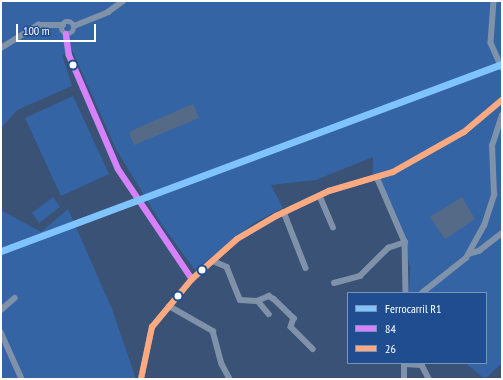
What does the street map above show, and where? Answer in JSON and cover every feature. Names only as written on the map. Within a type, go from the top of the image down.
[{"type":"street","points":[[74,26],[108,12],[123,1]]},
{"type":"street","points":[[494,1],[491,44],[502,68]]},
{"type":"street","points":[[1,48],[38,25],[63,25],[69,22],[74,26]]},
{"type":"street","points":[[63,25],[69,55],[118,169],[192,280]]},
{"type":"street","points":[[66,34],[73,32],[74,26]]},
{"type":"street","points":[[141,379],[152,327],[192,280],[237,239],[284,212],[320,196],[393,172],[464,132],[502,100]]},
{"type":"street","points":[[423,292],[469,254],[492,205],[490,158],[502,116]]},
{"type":"street","points":[[377,176],[405,242],[406,292]]},
{"type":"street","points":[[320,196],[333,227]]},
{"type":"street","points":[[284,212],[306,268]]},
{"type":"street","points":[[469,254],[479,252],[502,234]]},
{"type":"street","points":[[334,283],[360,276],[388,248],[405,242]]},
{"type":"street","points":[[213,260],[227,267],[240,300],[258,301],[269,296],[274,299],[294,318],[291,327],[313,349]]},
{"type":"street","points":[[1,310],[15,298]]},
{"type":"street","points":[[258,301],[269,314]]},
{"type":"street","points":[[169,306],[213,331],[222,364],[230,379]]},
{"type":"street","points":[[1,332],[22,379]]},
{"type":"street","points":[[404,364],[404,379]]},
{"type":"street","points":[[413,364],[422,365],[428,379]]},
{"type":"shaded area","points":[[1,1],[502,1],[502,363],[485,379],[466,364],[487,364],[487,292],[409,292],[410,268],[401,227],[373,177],[373,157],[316,180],[271,185],[283,208],[254,223],[195,270],[162,225],[116,149],[72,50],[62,55],[72,86],[17,110],[1,128]]},
{"type":"shaded area","points":[[73,96],[109,174],[61,196],[25,118]]},
{"type":"shaded area","points":[[53,197],[60,207],[39,223],[32,213]]},
{"type":"shaded area","points":[[68,209],[112,309],[136,379],[1,379],[1,210],[41,232]]},
{"type":"building","points":[[193,104],[199,118],[134,145],[129,133],[133,130]]},
{"type":"building","points":[[462,197],[475,219],[445,239],[430,217]]},
{"type":"rail line","name":"R1","points":[[1,251],[502,64]]},
{"type":"transit line","name":"84","points":[[66,34],[69,55],[118,169],[192,279]]},
{"type":"transit line","name":"26","points":[[141,379],[152,327],[192,279],[237,239],[276,216],[329,191],[393,172],[464,132],[502,100]]}]
